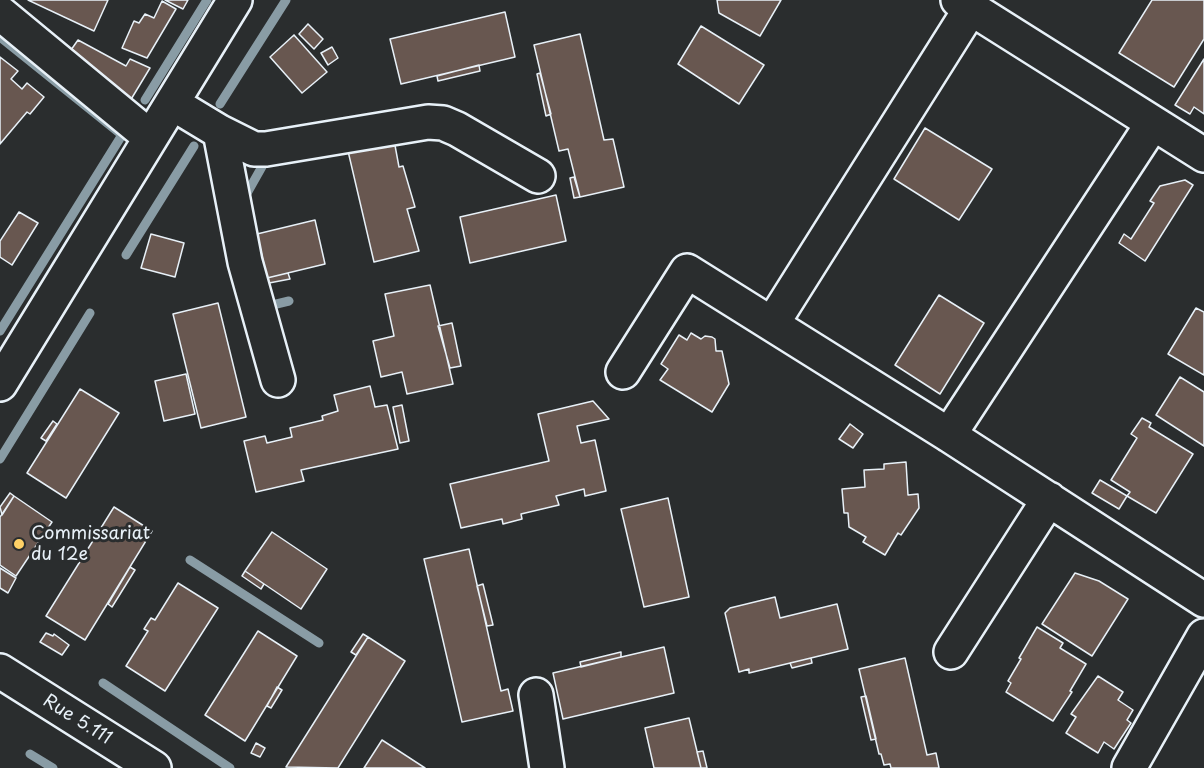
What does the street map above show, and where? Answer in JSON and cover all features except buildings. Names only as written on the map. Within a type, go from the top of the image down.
[{"type":"street","points":[[0,384],[235,0]]},
{"type":"street","points":[[772,324],[965,4],[1204,155]]},
{"type":"street","points":[[0,13],[150,137]]},
{"type":"street","points":[[172,103],[220,132],[254,149],[266,149],[428,122],[443,123],[538,177]]},
{"type":"street","points":[[950,435],[1153,123]]},
{"type":"street","points":[[220,132],[245,262],[278,380]]},
{"type":"street","points":[[622,372],[687,271],[950,435],[1204,600]]},
{"type":"street","points":[[951,652],[1049,500]]},
{"type":"street","points":[[1129,768],[1204,636]]},
{"type":"street","name":"Rue 5.111","points":[[0,671],[154,768]]},
{"type":"street","points":[[536,695],[547,768]]},
{"type":"waterway","points":[[145,100],[207,0]]},
{"type":"waterway","points":[[220,104],[286,0]]},
{"type":"waterway","points":[[0,37],[122,135],[0,331]]},
{"type":"waterway","points":[[126,255],[194,146]]},
{"type":"waterway","points":[[246,195],[268,156]]},
{"type":"waterway","points":[[264,307],[289,301]]},
{"type":"waterway","points":[[0,459],[90,313]]},
{"type":"waterway","points":[[190,560],[319,643]]},
{"type":"waterway","points":[[103,683],[230,768]]},
{"type":"waterway","points":[[30,754],[53,768]]},
{"type":"place","name":"Commissariat du 12e","points":[[19,544]]}]
